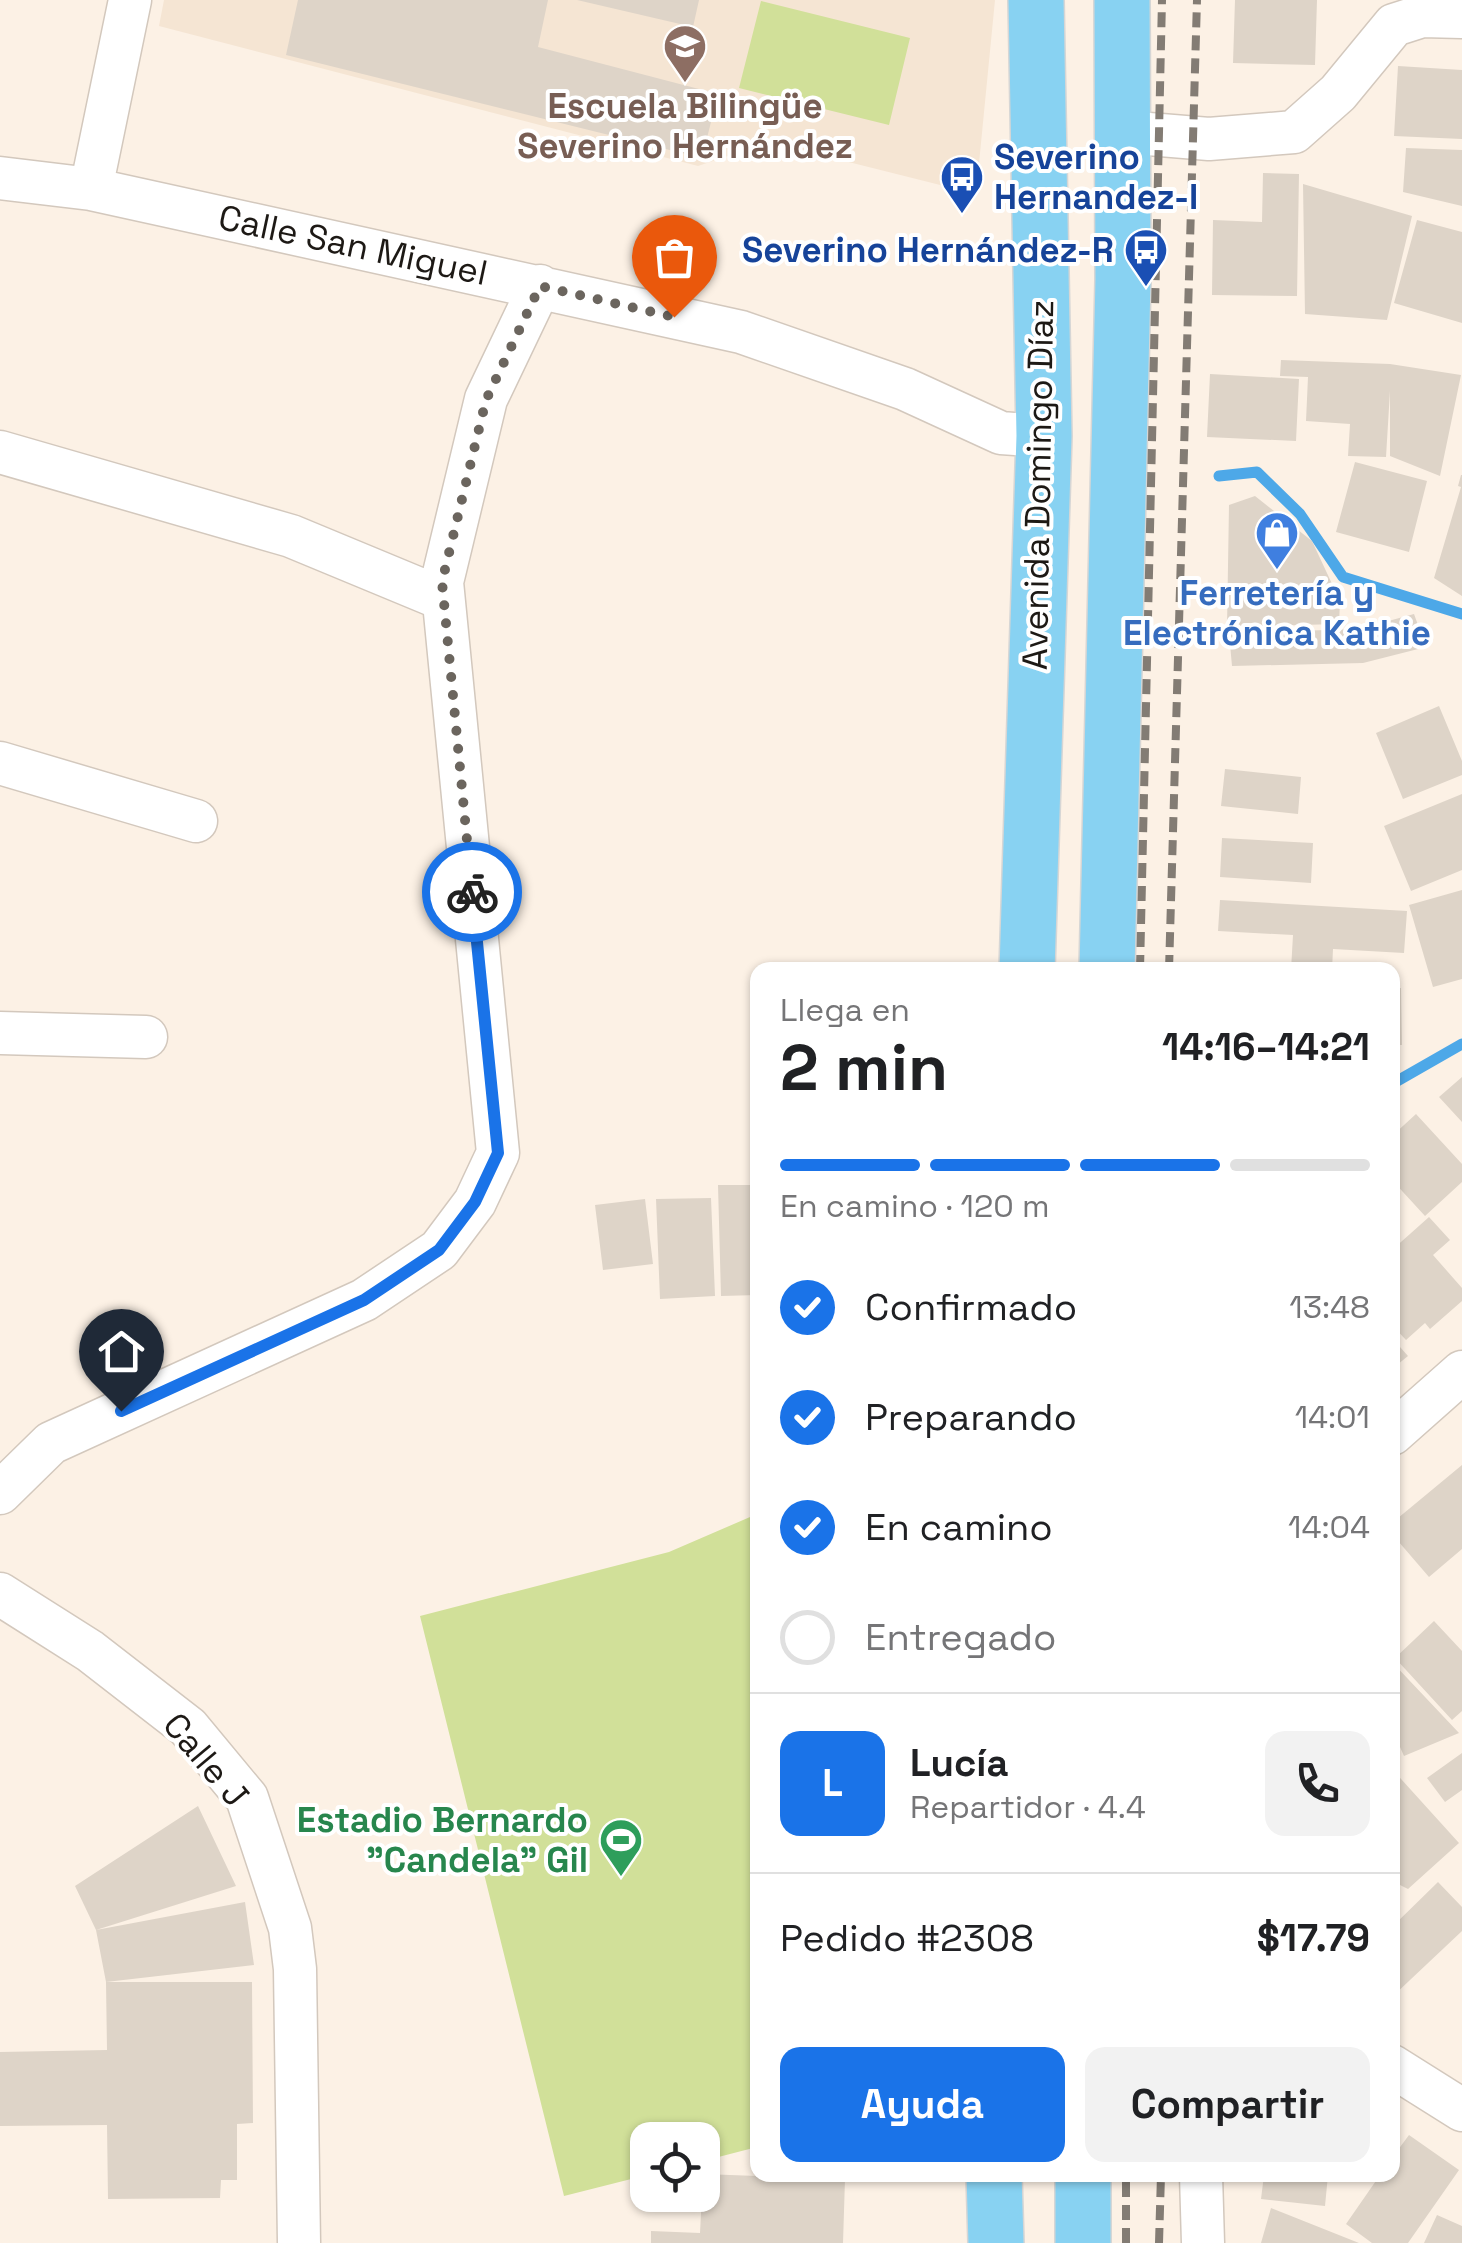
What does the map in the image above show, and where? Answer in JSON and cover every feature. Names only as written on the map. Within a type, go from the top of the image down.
[{"type":"main road","name":"Avenida Domingo Díaz","points":[[1027,962],[1044,436],[1036,0]]},
{"type":"main road","points":[[1108,962],[1124,132],[1122,0]]},
{"type":"main road","points":[[994,2182],[996,2243]]},
{"type":"main road","points":[[1083,2182],[1083,2243]]},
{"type":"street","points":[[91,189],[130,0]]},
{"type":"street","points":[[1124,132],[1209,139],[1294,132],[1338,93],[1394,25],[1422,16],[1462,17]]},
{"type":"street","name":"Calle San Miguel","points":[[0,178],[91,189],[741,332],[905,388],[1001,433],[1044,436]]},
{"type":"street","points":[[0,1493],[51,1443],[364,1300],[439,1250],[475,1202],[498,1153],[442,582],[486,400],[540,286]]},
{"type":"street","points":[[0,452],[292,536],[444,599]]},
{"type":"street","points":[[0,763],[196,822]]},
{"type":"street","points":[[0,1033],[146,1037]]},
{"type":"street","points":[[1400,1427],[1462,1372]]},
{"type":"street","name":"Calle J","points":[[0,1594],[90,1652],[188,1727],[247,1798],[290,1928],[295,1969],[299,2243]]},
{"type":"street","points":[[1400,2071],[1462,2110]]},
{"type":"street","points":[[1201,2182],[1203,2243]]},
{"type":"shaded area","name":"Escuela Bilingüe Severino Hernández","points":[[164,0],[995,0],[976,194],[769,142],[698,166],[159,26]]},
{"type":"green space","points":[[761,1],[910,38],[889,125],[739,88]]},
{"type":"green space","name":"Estadio Bernardo \"Candela\" Gil","points":[[750,1517],[750,2149],[720,2157],[720,2122],[630,2122],[630,2179],[564,2196],[420,1616],[669,1552]]},
{"type":"building","points":[[298,0],[548,0],[538,47],[718,94],[702,158],[286,55]]},
{"type":"building","points":[[577,0],[699,0],[693,27]]},
{"type":"building","points":[[1235,0],[1317,0],[1315,65],[1233,63]]},
{"type":"building","points":[[1398,66],[1462,70],[1462,139],[1394,136]]},
{"type":"building","points":[[1406,148],[1462,150],[1462,206],[1403,192]]},
{"type":"building","points":[[1263,173],[1299,174],[1297,296],[1212,295],[1213,220],[1262,222]]},
{"type":"building","points":[[1303,184],[1412,216],[1387,320],[1305,314]]},
{"type":"building","points":[[1417,220],[1462,232],[1462,323],[1394,303]]},
{"type":"building","points":[[1281,360],[1390,364],[1461,375],[1440,476],[1390,456],[1390,391],[1386,457],[1348,456],[1350,424],[1306,421],[1308,377],[1280,376]]},
{"type":"building","points":[[1210,374],[1299,379],[1296,441],[1207,437]]},
{"type":"building","points":[[1355,462],[1427,481],[1409,552],[1336,532]]},
{"type":"building","points":[[1461,475],[1462,596],[1434,578],[1461,487]]},
{"type":"building","name":"Ferretería y Electrónica Kathie","points":[[1255,496],[1312,541],[1340,601],[1339,624],[1227,627],[1229,505]]},
{"type":"building","points":[[1414,614],[1426,647],[1363,663],[1232,666],[1229,633],[1359,629]]},
{"type":"building","points":[[1439,706],[1462,761],[1462,775],[1403,799],[1376,733]]},
{"type":"building","points":[[1225,769],[1301,777],[1298,814],[1221,806]]},
{"type":"building","points":[[1462,794],[1462,870],[1411,891],[1384,826]]},
{"type":"building","points":[[1222,838],[1313,843],[1311,883],[1220,877]]},
{"type":"building","points":[[1462,890],[1462,979],[1433,987],[1409,905]]},
{"type":"building","points":[[1220,900],[1407,911],[1404,953],[1333,949],[1332,962],[1291,962],[1293,935],[1218,931]]},
{"type":"building","points":[[1400,988],[1401,988],[1400,1045]]},
{"type":"building","points":[[1462,1077],[1462,1122],[1439,1097]]},
{"type":"building","points":[[1416,1114],[1462,1164],[1462,1182],[1425,1216],[1400,1189],[1400,1129]]},
{"type":"building","points":[[718,1185],[750,1185],[750,1295],[721,1296]]},
{"type":"building","points":[[711,1198],[715,1296],[660,1299],[656,1199]]},
{"type":"building","points":[[645,1199],[653,1264],[603,1270],[595,1205]]},
{"type":"building","points":[[1429,1217],[1450,1240],[1433,1255],[1462,1288],[1462,1301],[1430,1329],[1425,1323],[1406,1340],[1400,1334],[1400,1243]]},
{"type":"building","points":[[1462,1465],[1462,1549],[1429,1577],[1400,1543],[1400,1516]]},
{"type":"building","points":[[1434,1621],[1462,1651],[1462,1711],[1452,1720],[1400,1663],[1400,1653]]},
{"type":"building","points":[[1400,1670],[1459,1733],[1404,1756],[1400,1747]]},
{"type":"building","points":[[1462,1753],[1462,1790],[1445,1802],[1427,1778]]},
{"type":"building","points":[[1400,1778],[1459,1843],[1408,1889],[1400,1885]]},
{"type":"building","points":[[198,1806],[236,1886],[96,1930],[75,1886]]},
{"type":"building","points":[[1438,1882],[1462,1907],[1462,1931],[1400,1989],[1400,1919]]},
{"type":"building","points":[[245,1902],[254,1965],[106,1982],[96,1930]]},
{"type":"building","points":[[106,1982],[252,1982],[253,2123],[237,2124],[237,2180],[221,2180],[220,2198],[108,2199],[107,2125],[0,2126],[0,2052],[107,2050]]},
{"type":"building","points":[[1409,2135],[1459,2170],[1408,2243],[1372,2243],[1346,2224],[1375,2182],[1400,2182],[1400,2147]]},
{"type":"building","points":[[720,2175],[750,2176],[750,2182],[845,2182],[843,2243],[651,2243],[651,2231],[700,2233],[701,2212],[720,2212]]},
{"type":"building","points":[[1263,2182],[1327,2182],[1325,2206],[1261,2199]]},
{"type":"building","points":[[1271,2208],[1359,2243],[1261,2243]]},
{"type":"building","points":[[1437,2215],[1462,2226],[1462,2243],[1424,2243]]},
{"type":"waterway","points":[[1219,476],[1257,472],[1300,514],[1343,577],[1462,614]]},
{"type":"waterway","points":[[1400,1079],[1462,1044]]},
{"type":"railway","points":[[1140,962],[1162,0]]},
{"type":"railway","points":[[1169,962],[1197,0]]},
{"type":"railway","points":[[1126,2182],[1126,2243]]},
{"type":"railway","points":[[1159,2243],[1161,2182]]},
{"type":"way so far","points":[[472,892],[442,582],[486,400],[540,286],[674,317]]},
{"type":"place","name":"Escuela Bilingüe Severino Hernández","points":[[685,84]]},
{"type":"place","name":"Severino Hernandez-I","points":[[962,215]]},
{"type":"place","name":"Severino Hernández-R","points":[[1146,288]]},
{"type":"place","name":"Ferretería y Electrónica Kathie","points":[[1277,571]]},
{"type":"place","name":"Estadio Bernardo \"Candela\" Gil","points":[[621,1878]]},
{"type":"route","points":[[121,1411],[364,1300],[439,1250],[475,1202],[498,1153],[472,892]]}]
